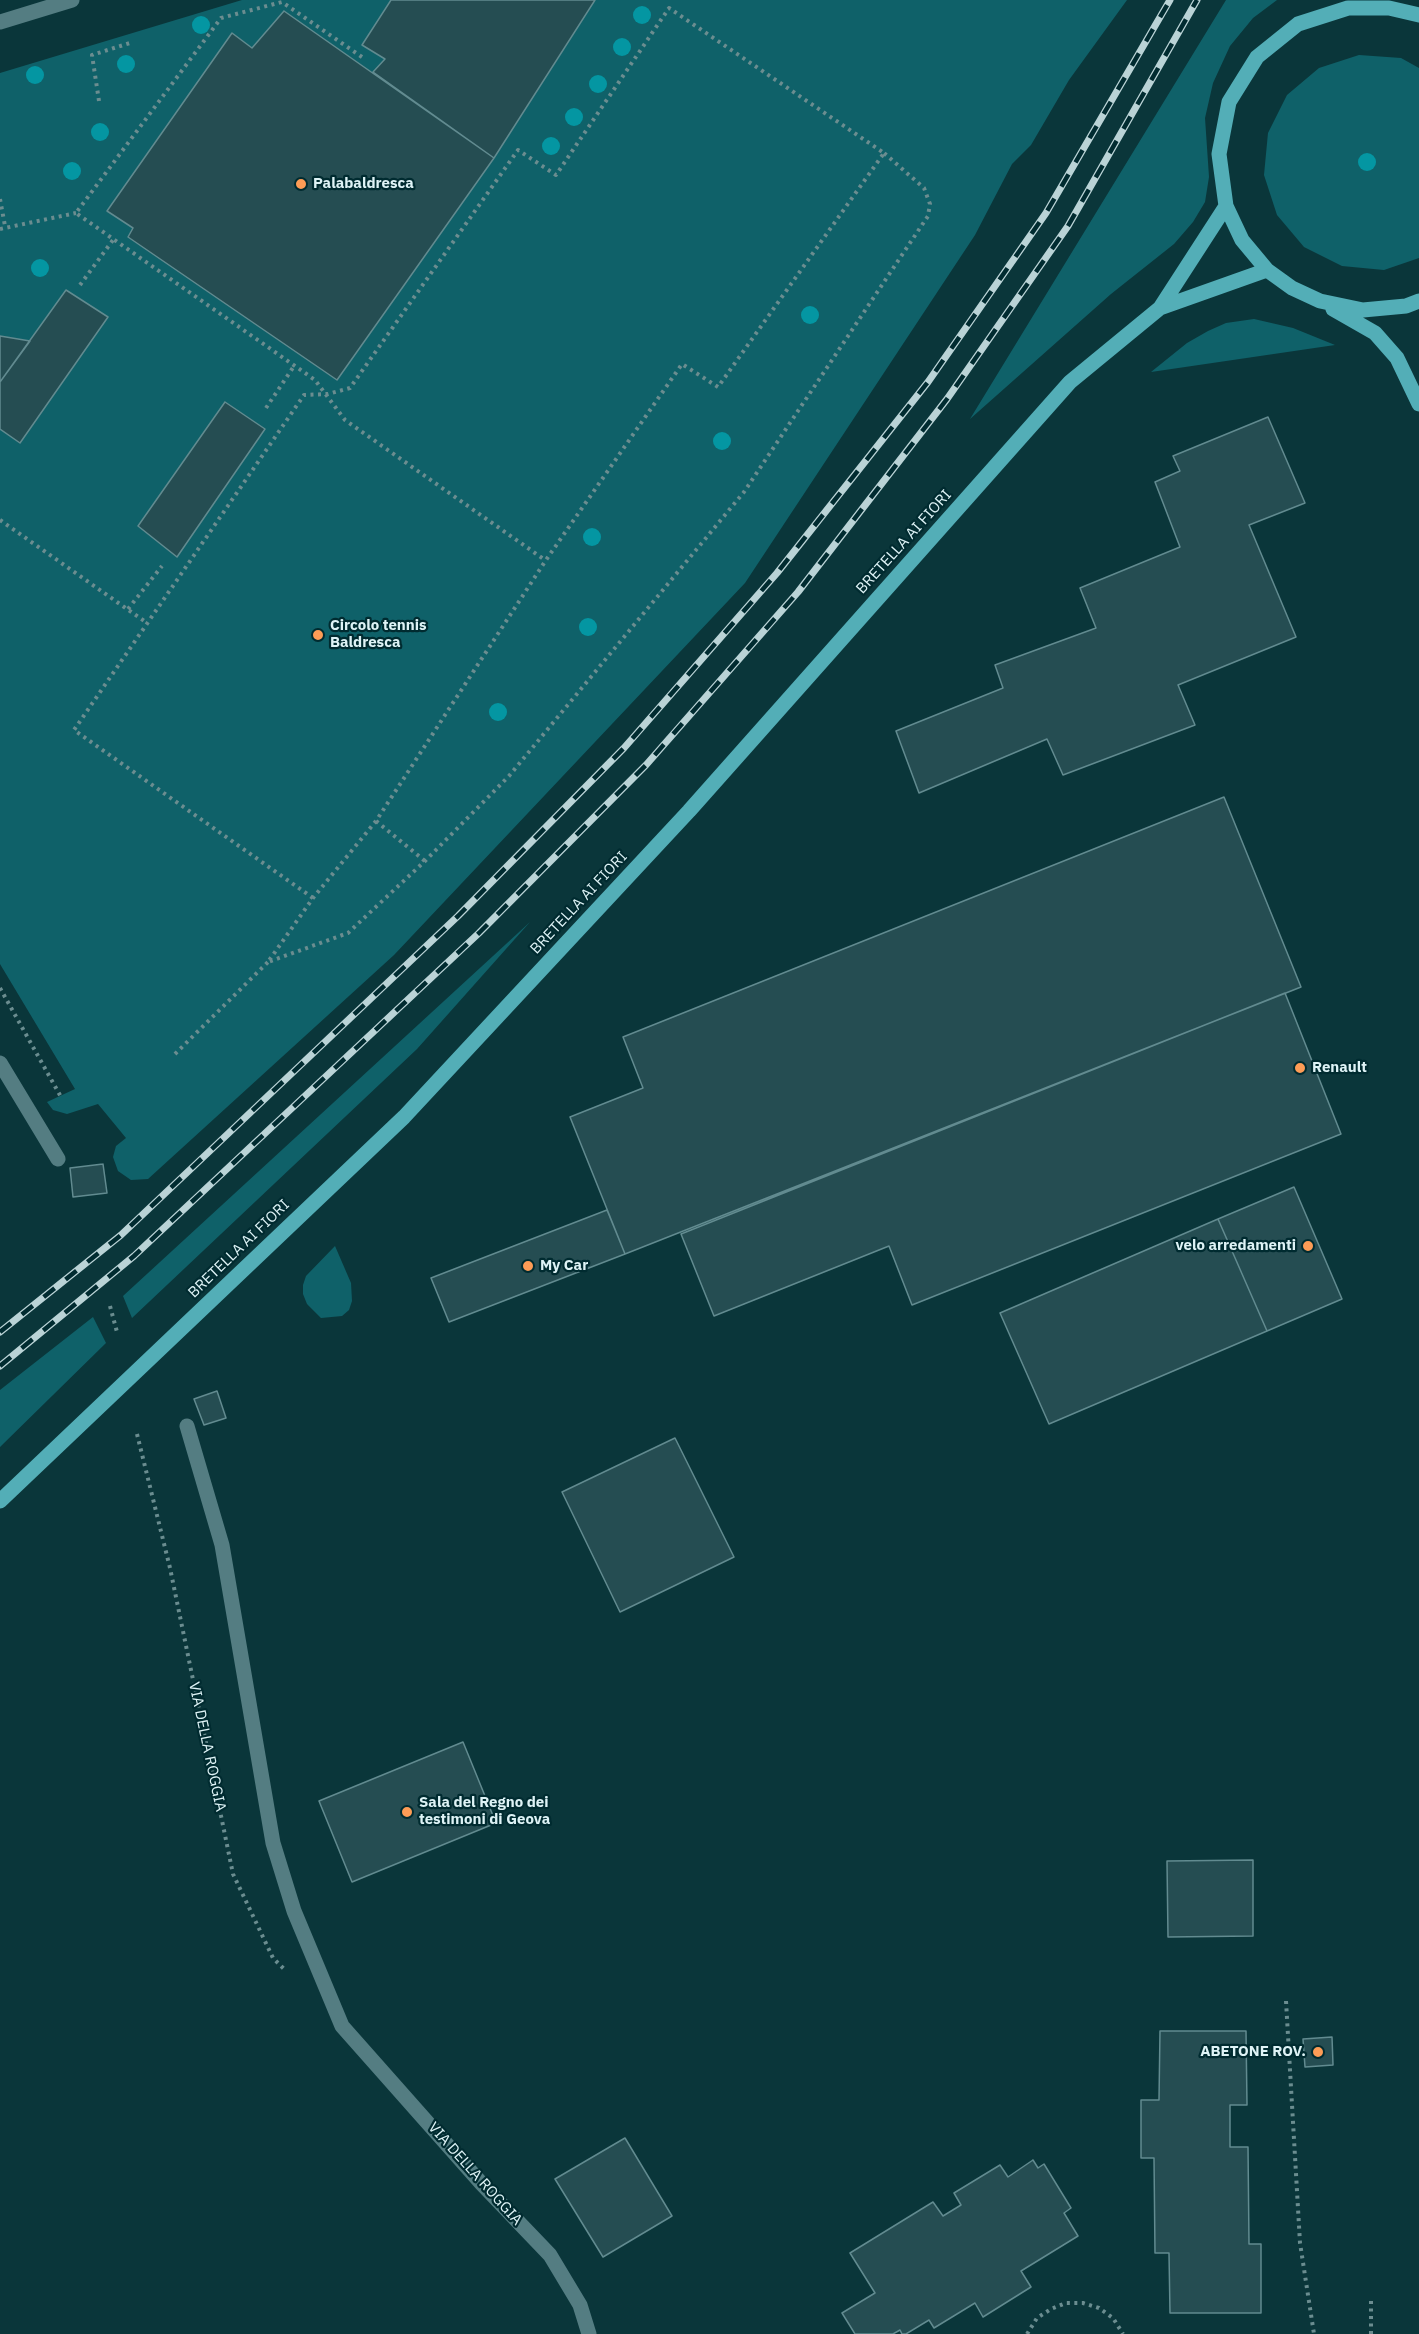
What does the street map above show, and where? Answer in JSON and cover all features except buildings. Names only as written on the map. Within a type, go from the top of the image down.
[{"type":"main road","points":[[1419,15],[1389,8],[1354,4],[1298,24],[1257,57],[1229,102],[1218,154],[1226,206],[1242,240],[1267,270],[1292,288],[1320,301],[1375,333],[1396,358],[1419,405]]},
{"type":"main road","name":"BRETELLA AI FIORI","points":[[0,1501],[404,1117],[689,811],[1070,382],[1160,308],[1226,206]]},
{"type":"main road","name":"BRETELLA AI FIORI","points":[[1160,308],[1267,270]]},
{"type":"main road","points":[[1320,301],[1363,310],[1406,306],[1419,301]]},
{"type":"street","points":[[0,22],[72,0]]},
{"type":"street","points":[[2,1070],[58,1159]]},
{"type":"street","name":"VIA DELLA ROGGIA","points":[[187,1426],[222,1545],[273,1843],[294,1911],[342,2026],[481,2183],[550,2255],[580,2305],[589,2334]]},
{"type":"path","points":[[0,199],[2,227],[76,213],[221,18],[282,2],[362,57]]},
{"type":"path","points":[[268,962],[348,933],[425,861],[509,776],[744,492],[928,216],[930,204],[924,188],[884,153],[669,8],[556,176],[518,150],[350,388],[328,394],[304,394],[74,730],[313,898]]},
{"type":"path","points":[[99,101],[92,55],[133,42]]},
{"type":"path","points":[[175,1054],[268,962],[313,898],[376,821],[546,560],[682,364],[718,387],[884,153]]},
{"type":"path","points":[[76,213],[315,380],[328,394],[345,420],[546,560]]},
{"type":"path","points":[[80,285],[113,240]]},
{"type":"path","points":[[266,408],[294,366]]},
{"type":"path","points":[[0,520],[147,623]]},
{"type":"path","points":[[128,609],[162,566]]},
{"type":"path","points":[[376,821],[425,861]]},
{"type":"path","points":[[0,988],[61,1096]]},
{"type":"path","points":[[110,1306],[117,1332]]},
{"type":"path","name":"VIA DELLA ROGGIA","points":[[137,1434],[170,1568],[233,1874],[273,1958],[288,1973]]},
{"type":"path","points":[[1286,2001],[1300,2243],[1314,2334]]},
{"type":"path","points":[[1371,2301],[1371,2334]]},
{"type":"path","points":[[1027,2334],[1037,2318],[1051,2308],[1075,2303],[1099,2308],[1113,2318],[1123,2334]]},
{"type":"shaded area","name":"Circolo tennis Baldresca","points":[[242,0],[1127,0],[1069,80],[1031,145],[1012,164],[975,235],[745,583],[394,955],[148,1179],[131,1180],[118,1171],[113,1157],[116,1146],[126,1138],[98,1104],[67,1114],[53,1110],[47,1102],[75,1089],[0,964],[0,73]]},
{"type":"shaded area","points":[[1226,0],[1277,0],[1253,18],[1230,46],[1213,83],[1205,118],[1209,177],[1205,202],[1193,222],[1174,244],[1111,294],[970,419]]},
{"type":"shaded area","points":[[1359,55],[1401,58],[1419,68],[1419,258],[1384,270],[1342,266],[1304,247],[1277,215],[1264,175],[1268,133],[1287,95],[1319,68]]},
{"type":"shaded area","points":[[1254,319],[1293,328],[1335,345],[1151,372],[1187,343],[1208,331],[1226,323]]},
{"type":"shaded area","points":[[530,922],[417,1049],[132,1318],[123,1296]]},
{"type":"shaded area","points":[[335,1246],[351,1283],[352,1301],[349,1310],[342,1316],[321,1318],[307,1304],[303,1294],[303,1285],[306,1276]]},
{"type":"shaded area","points":[[93,1317],[106,1343],[0,1447],[0,1390]]},
{"type":"railway","points":[[0,1332],[121,1235],[458,916],[624,748],[777,573],[928,382],[1046,213],[1170,0]]},
{"type":"railway","points":[[0,1366],[134,1256],[479,933],[646,765],[798,592],[947,399],[1068,226],[1197,0]]},
{"type":"place","name":"Palabaldresca","points":[[301,184]]},
{"type":"place","name":"Circolo tennis Baldresca","points":[[318,635]]},
{"type":"place","name":"Renault","points":[[1300,1068]]},
{"type":"place","name":"velo arredamenti","points":[[1308,1246]]},
{"type":"place","name":"My Car","points":[[528,1266]]},
{"type":"place","name":"Sala del Regno dei testimoni di Geova","points":[[407,1812]]},
{"type":"place","name":"ABETONE ROV.","points":[[1318,2052]]}]
